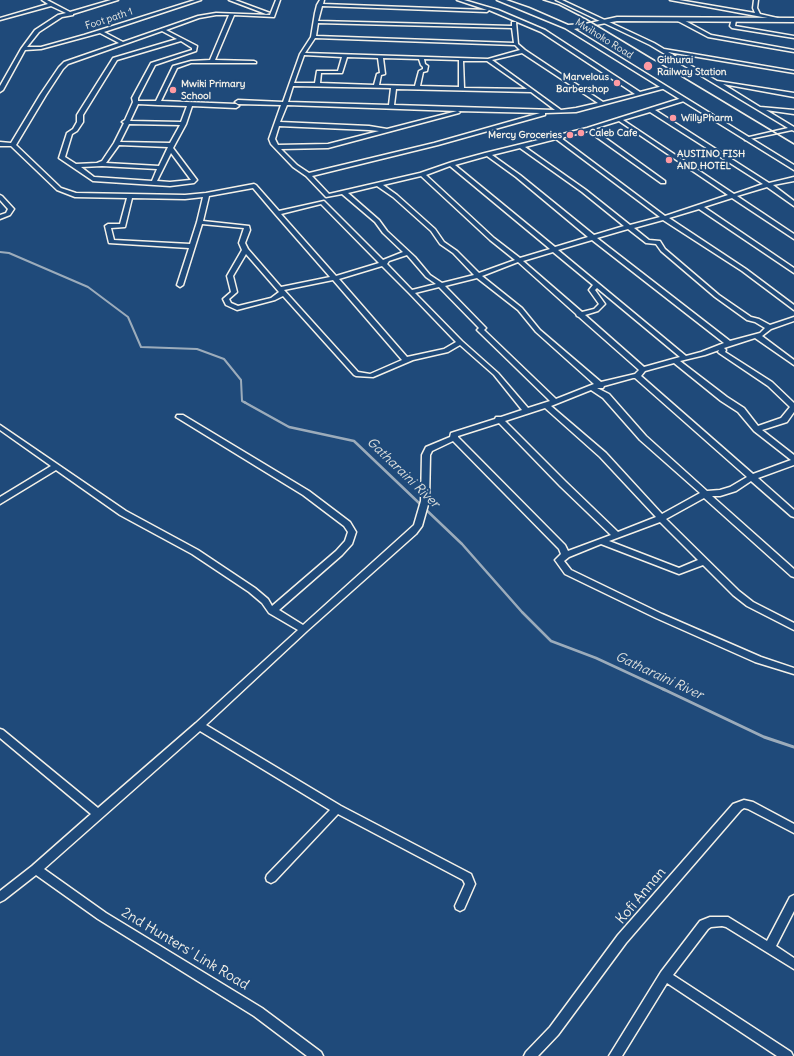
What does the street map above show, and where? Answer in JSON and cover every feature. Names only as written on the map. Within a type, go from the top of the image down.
[{"type":"street","points":[[44,0],[71,14]]},
{"type":"street","points":[[0,19],[59,0]]},
{"type":"street","points":[[0,90],[23,49],[37,31],[60,16],[116,0]]},
{"type":"street","name":"Foot path 1","points":[[23,49],[41,48],[99,32],[199,0]]},
{"type":"street","points":[[231,0],[273,14]]},
{"type":"street","points":[[13,145],[62,66],[69,62],[203,16],[232,14],[272,16],[278,0]]},
{"type":"street","points":[[322,0],[313,37],[302,54],[279,124],[276,126],[272,139],[295,166],[308,175],[328,196],[422,174],[487,154],[589,129],[682,100]]},
{"type":"street","points":[[458,0],[496,11],[543,31],[639,94]]},
{"type":"street","name":"Mwihoko Road","points":[[500,0],[527,9],[567,27],[682,100],[794,168]]},
{"type":"street","points":[[558,0],[605,21],[661,49],[793,128]]},
{"type":"street","points":[[672,0],[784,20]]},
{"type":"street","points":[[756,0],[754,8],[758,15]]},
{"type":"street","points":[[320,6],[496,11]]},
{"type":"street","points":[[212,61],[232,14]]},
{"type":"street","points":[[513,18],[516,44],[523,51],[602,103]]},
{"type":"street","points":[[567,27],[585,26],[605,21],[623,19],[794,20]]},
{"type":"street","points":[[678,20],[710,36],[794,51]]},
{"type":"street","points":[[734,20],[732,26],[734,28],[794,37]]},
{"type":"street","points":[[317,22],[514,27]]},
{"type":"street","points":[[102,164],[117,143],[125,122],[136,102],[136,98],[153,64],[194,51],[195,47],[163,30]]},
{"type":"street","points":[[99,32],[122,43]]},
{"type":"street","points":[[313,37],[516,44]]},
{"type":"street","points":[[170,146],[193,182],[182,184],[93,179],[62,158],[70,133],[77,128],[80,122],[80,114],[115,59],[180,40]]},
{"type":"street","points":[[661,49],[794,72]]},
{"type":"street","points":[[302,54],[488,60],[523,51]]},
{"type":"street","points":[[317,84],[319,72],[340,72],[345,56]]},
{"type":"street","points":[[376,86],[379,74],[383,74],[380,57]]},
{"type":"street","points":[[417,87],[421,71],[425,70],[426,66],[423,65],[421,58]]},
{"type":"street","points":[[461,60],[462,89]]},
{"type":"street","points":[[488,60],[560,111]]},
{"type":"street","points":[[158,103],[175,67],[191,62],[254,62]]},
{"type":"street","points":[[714,82],[794,95]]},
{"type":"street","points":[[291,84],[532,91]]},
{"type":"street","points":[[391,106],[394,86]]},
{"type":"street","points":[[136,102],[190,105],[285,103],[550,112],[602,103],[663,88]]},
{"type":"street","points":[[154,182],[170,146],[183,124],[190,105]]},
{"type":"street","points":[[758,108],[794,112]]},
{"type":"street","points":[[277,146],[320,148],[466,110]]},
{"type":"street","points":[[651,110],[794,204]]},
{"type":"street","points":[[308,175],[436,144],[550,112]]},
{"type":"street","points":[[620,120],[794,237]]},
{"type":"street","points":[[125,122],[183,124]]},
{"type":"street","points":[[279,124],[369,128],[389,131]]},
{"type":"street","points":[[747,139],[793,128]]},
{"type":"street","points":[[589,129],[663,182]]},
{"type":"street","points":[[557,137],[664,218],[744,270],[794,308]]},
{"type":"street","points":[[117,143],[170,146]]},
{"type":"street","points":[[0,144],[13,145],[59,189],[75,195],[185,197],[206,195],[254,186],[406,360]]},
{"type":"street","points":[[521,146],[584,191],[648,242],[658,242],[663,250],[717,296],[749,319],[757,320],[769,328]]},
{"type":"street","points":[[487,154],[518,176],[593,238],[729,343]]},
{"type":"street","points":[[75,166],[102,164],[160,168]]},
{"type":"street","points":[[451,164],[554,251],[597,284],[685,358]]},
{"type":"street","points":[[422,174],[492,239],[519,260],[579,315],[643,370]]},
{"type":"street","points":[[410,292],[478,276],[519,260],[554,251],[628,227],[664,218],[699,206],[794,179]]},
{"type":"street","points":[[378,184],[395,196],[433,230],[442,243],[455,252],[478,276],[520,309],[538,331],[601,386]]},
{"type":"street","points":[[343,192],[377,221],[385,232],[408,253],[428,276],[440,284],[483,328],[480,330],[554,401]]},
{"type":"street","points":[[180,285],[200,222],[206,195]]},
{"type":"street","points":[[130,196],[123,226],[108,226],[111,242],[192,246]]},
{"type":"street","points":[[0,197],[11,209],[8,214],[0,217]]},
{"type":"street","points":[[276,213],[321,201],[460,342],[496,374],[526,410]]},
{"type":"street","points":[[699,206],[794,271]]},
{"type":"street","points":[[200,222],[247,226],[248,230],[242,243],[245,250],[356,374],[371,376],[406,360],[446,351],[460,342]]},
{"type":"street","points":[[245,250],[230,276],[234,292],[226,299],[228,304],[237,308],[273,299],[282,291],[383,264],[387,260],[408,253]]},
{"type":"street","points":[[579,315],[596,310],[602,304],[592,290],[597,284]]},
{"type":"street","points":[[0,897],[36,869],[199,726],[304,629],[397,547],[418,526],[425,501],[426,455],[429,449],[454,438],[454,435],[457,432],[546,405],[591,387],[601,386],[637,376],[643,370],[674,360],[703,354],[729,343],[757,336],[769,328],[794,319]]},
{"type":"street","points":[[757,336],[794,363]]},
{"type":"street","points":[[718,347],[723,350],[721,352],[770,384],[794,407],[784,420],[757,429]]},
{"type":"street","points":[[674,360],[724,399],[741,410],[757,429],[794,459]]},
{"type":"street","points":[[637,376],[794,514]]},
{"type":"street","points":[[591,387],[606,396],[643,438],[794,574]]},
{"type":"street","points":[[546,405],[603,455],[661,518],[743,599],[793,625]]},
{"type":"street","points":[[180,417],[306,493],[347,524],[352,532],[349,542],[339,553],[272,611]]},
{"type":"street","points":[[500,419],[563,484],[616,535]]},
{"type":"street","points":[[0,427],[124,513],[195,552],[252,590],[265,601],[272,611],[304,629]]},
{"type":"street","points":[[454,438],[548,535],[562,547],[566,555]]},
{"type":"street","points":[[794,462],[752,477],[733,489],[720,493],[705,494],[661,518],[616,535],[603,542],[566,555],[559,560],[568,572],[578,578],[758,660],[794,671]]},
{"type":"street","points":[[0,501],[56,466]]},
{"type":"street","points":[[603,542],[679,571],[704,561]]},
{"type":"street","points":[[199,726],[338,809],[467,877],[470,884],[460,906]]},
{"type":"street","points":[[0,733],[98,814]]},
{"type":"street","name":"Kofi Annan","points":[[530,1056],[554,1031],[622,939],[737,807],[744,804],[750,805],[794,829]]},
{"type":"street","points":[[272,878],[338,809]]},
{"type":"street","name":"2nd Hunters' Link Road","points":[[36,869],[102,916],[258,1012],[317,1056]]},
{"type":"street","points":[[769,948],[794,900]]},
{"type":"street","points":[[615,1056],[665,976],[704,925],[710,922],[728,922],[794,964]]},
{"type":"street","points":[[665,976],[787,1056]]},
{"type":"waterway","name":"Gatharaini River","points":[[0,252],[9,253],[88,287],[128,317],[141,347],[197,349],[224,359],[241,380],[242,401],[244,402]]},
{"type":"waterway","name":"Gatharaini River","points":[[244,402],[289,427],[354,441],[462,544],[522,612],[551,641],[596,658],[665,690]]},
{"type":"waterway","name":"Gatharaini River","points":[[663,689],[764,737],[794,747]]},
{"type":"railway","points":[[543,0],[559,5],[586,19],[794,144]]},
{"type":"place","name":"Githurai Railway Station","points":[[648,66]]},
{"type":"place","name":"Marvelous Barbershop","points":[[617,83]]},
{"type":"place","name":"Mwiki Primary School","points":[[173,90]]},
{"type":"place","name":"WillyPharm","points":[[673,118]]},
{"type":"place","name":"Caleb Cafe","points":[[581,133]]},
{"type":"place","name":"Mercy Groceries","points":[[570,135]]},
{"type":"place","name":"AUSTINO FISH AND HOTEL","points":[[669,160]]}]
